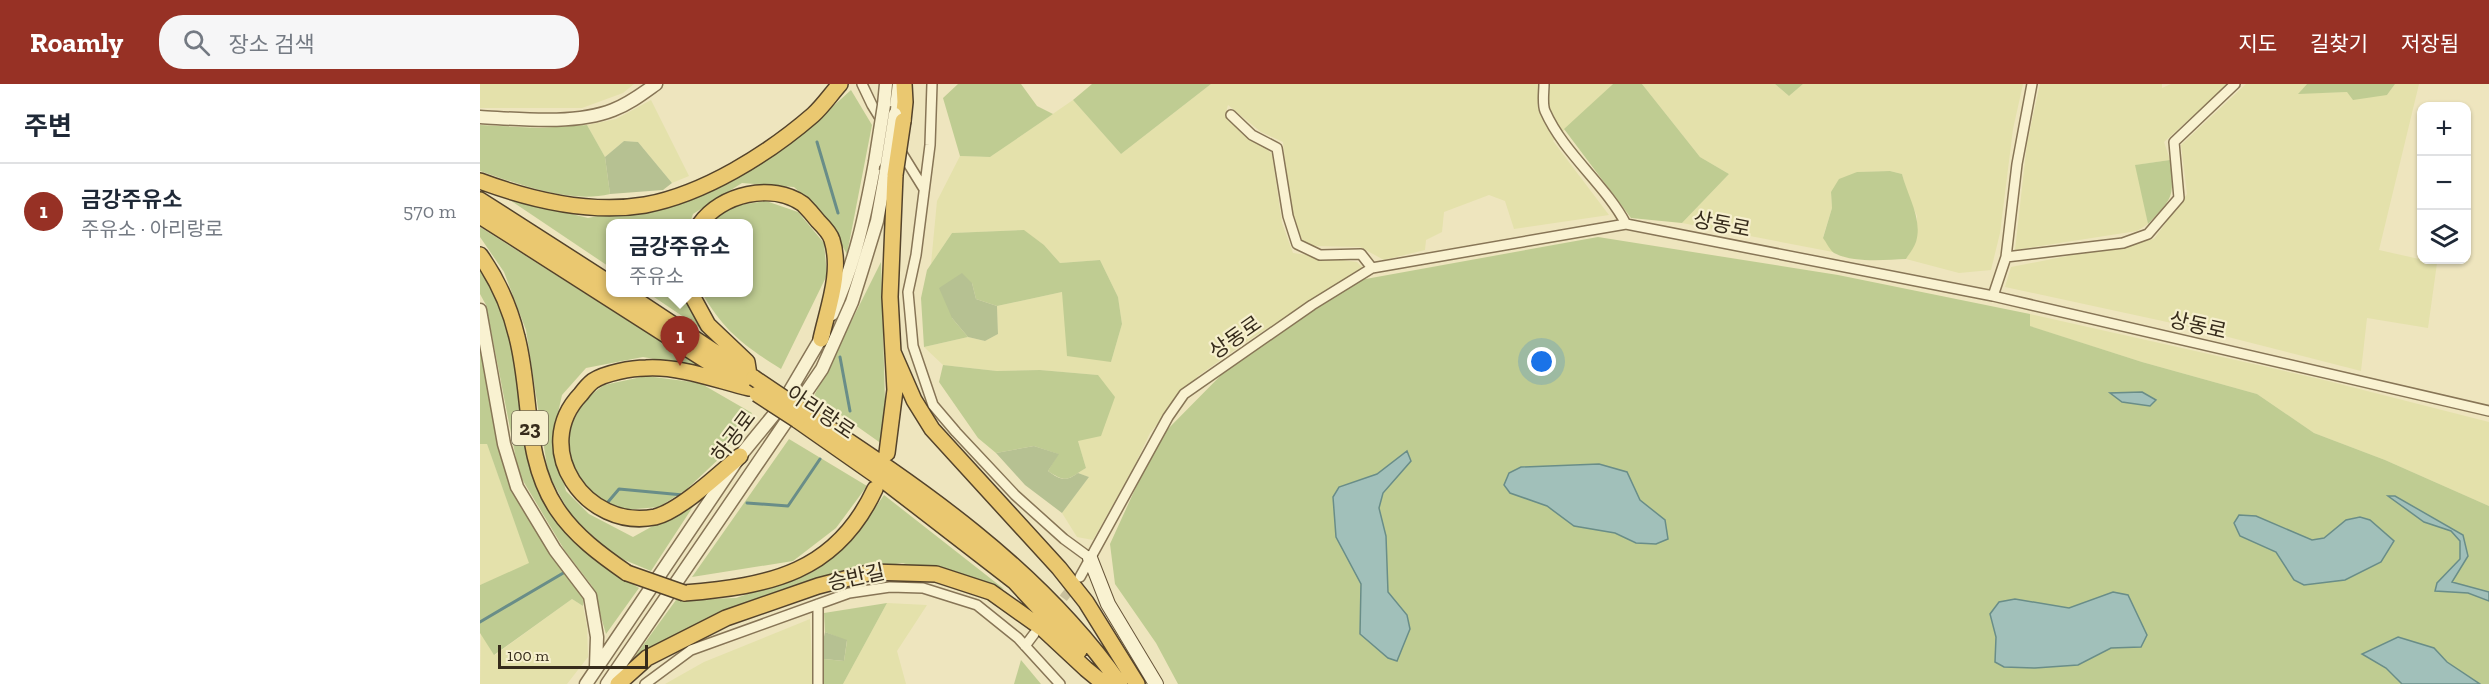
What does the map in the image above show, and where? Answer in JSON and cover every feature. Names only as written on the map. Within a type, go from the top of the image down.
[{"type":"highway","points":[[480,181],[571,206],[644,205],[679,196],[744,166],[814,114],[840,84]]},
{"type":"highway","points":[[887,453],[895,390],[890,297],[891,173],[899,117],[905,102],[902,84]]},
{"type":"highway","points":[[703,219],[722,203],[750,193],[779,194],[802,204],[831,237],[835,259],[834,284],[821,339]]},
{"type":"highway","points":[[480,200],[606,281]]},
{"type":"highway","name":"아리랑로","points":[[480,216],[606,294]]},
{"type":"highway","name":"23","points":[[480,255],[497,278],[517,338],[536,465],[557,509],[590,547],[627,573],[684,593],[734,589],[803,568],[837,546],[864,514],[875,489]]},
{"type":"highway","name":"아리랑로","points":[[611,297],[800,416],[892,470],[955,516],[1007,558],[1062,613],[1120,684]]},
{"type":"highway","name":"아리랑로","points":[[631,297],[752,384]]},
{"type":"highway","points":[[693,297],[708,325],[747,362],[752,384],[668,368],[625,370],[593,380],[571,404],[560,434],[564,464],[578,490],[596,507],[628,519],[657,516],[688,499],[740,456]]},
{"type":"highway","points":[[893,352],[914,400],[932,429],[1059,568],[1086,602],[1137,684]]},
{"type":"highway","name":"아리랑로","points":[[800,416],[1014,580],[1088,661],[1104,683]]},
{"type":"highway","points":[[618,684],[647,658],[726,618],[818,586],[872,572],[936,574],[991,592],[1043,629],[1104,683]]},
{"type":"main road","points":[[1090,558],[1108,604],[1156,684]]},
{"type":"street","points":[[480,117],[547,120],[610,111],[630,103],[656,84]]},
{"type":"street","points":[[862,84],[872,105],[924,189]]},
{"type":"street","name":"하공로","points":[[586,684],[740,456],[781,405],[821,339],[849,278],[864,221],[886,84]]},
{"type":"street","points":[[932,84],[930,145],[916,255],[908,292],[913,346],[933,405],[1015,495],[1064,539],[1090,558]]},
{"type":"street","points":[[1544,84],[1544,110],[1594,182],[1617,207],[1626,224]]},
{"type":"street","points":[[1993,296],[2006,257],[2017,164],[2032,84]]},
{"type":"street","points":[[2006,257],[2122,243],[2148,234],[2179,198],[2174,142],[2235,84]]},
{"type":"street","points":[[1231,115],[1252,135],[1277,148],[1288,216],[1297,244],[1320,255],[1361,254],[1372,268]]},
{"type":"street","name":"하공로","points":[[607,684],[822,369],[852,302],[891,173]]},
{"type":"street","name":"상동로","points":[[1080,577],[1168,417],[1184,394],[1312,305],[1372,268],[1626,224],[1993,296],[2489,411]]},
{"type":"street","points":[[480,310],[504,444],[517,487],[555,550],[590,596],[597,637],[596,667]]},
{"type":"street","name":"승반길","points":[[645,684],[691,650],[849,593],[890,587],[923,588],[976,605],[1025,646],[1060,684]]},
{"type":"street","points":[[818,604],[818,684]]},
{"type":"street","points":[[1025,646],[1035,634]]},
{"type":"shaded area","points":[[480,84],[634,84],[623,93],[582,108],[480,108]]},
{"type":"shaded area","points":[[1211,84],[1613,84],[1553,141],[1609,215],[1514,229],[1505,201],[1489,195],[1444,212],[1442,232],[1426,240],[1425,250],[1384,260],[1360,247],[1312,246],[1298,239],[1290,213],[1283,142],[1261,132],[1228,105],[1226,112],[1272,154],[1282,223],[1293,253],[1357,262],[1363,268],[1249,340],[1198,376],[1150,433],[1133,469],[1093,540],[1077,537],[1062,513],[1089,477],[1078,473],[1086,468],[1078,441],[1098,375],[1040,370],[997,371],[943,365],[924,347],[968,337],[985,341],[998,334],[997,306],[1062,292],[1111,362],[1122,324],[1118,297],[1100,260],[1060,263],[1044,245],[1023,230],[952,233],[931,264],[937,201],[960,156],[990,157],[1073,100],[1121,154]]},
{"type":"shaded area","points":[[1642,84],[1775,84],[1789,96],[1803,84],[2023,84],[2013,129],[2000,233],[1991,270],[1959,273],[1906,259],[1916,242],[1917,216],[1902,174],[1890,171],[1857,172],[1831,192],[1832,208],[1823,237],[1833,252],[1682,223],[1729,174],[1700,157]]},
{"type":"shaded area","points":[[2040,84],[2162,84],[2162,88],[2171,84],[2228,84],[2164,142],[2170,160],[2136,165],[2148,224],[2137,231],[2015,250],[2027,143]]},
{"type":"shaded area","points":[[2246,84],[2307,84],[2299,93],[2347,92],[2387,95],[2395,84],[2419,84],[2379,250],[2417,259],[2417,264],[2437,264],[2428,328],[2367,318],[2361,371],[2181,325],[2005,287],[2011,267],[2154,239],[2187,194],[2181,145]]},
{"type":"shaded area","points":[[651,100],[689,176],[672,183],[638,142],[624,141],[605,157],[587,125],[616,119]]},
{"type":"shaded area","points":[[2030,314],[2320,379],[2489,422],[2489,506],[2385,460],[2314,433],[2257,394],[2142,362],[2029,326]]},
{"type":"shaded area","points":[[480,444],[487,444],[530,564],[480,585]]},
{"type":"shaded area","points":[[572,599],[583,606],[587,626],[588,657],[567,684],[480,684],[481,632],[495,655]]},
{"type":"shaded area","points":[[887,603],[927,605],[897,651],[906,684],[843,684]]},
{"type":"shaded area","points":[[810,619],[813,684],[665,684],[704,662]]},
{"type":"green space","points":[[958,84],[1021,84],[1037,106],[1053,114],[990,157],[960,156],[943,98]]},
{"type":"green space","points":[[1092,84],[1211,84],[1121,154],[1073,100]]},
{"type":"green space","points":[[1613,84],[1642,84],[1700,157],[1729,174],[1682,223],[1631,218],[1564,129]]},
{"type":"green space","points":[[1775,84],[1803,84],[1789,96]]},
{"type":"green space","points":[[2307,84],[2395,84],[2387,95],[2353,100],[2347,92],[2298,94]]},
{"type":"green space","points":[[851,90],[872,125],[847,254],[825,217],[794,187],[742,183],[693,214],[691,219],[606,219],[606,265],[507,198],[588,218],[707,194],[801,135]]},
{"type":"green space","points":[[480,125],[539,128],[587,125],[605,157],[610,194],[561,195],[527,187],[480,171]]},
{"type":"green space","points":[[624,141],[638,142],[672,183],[663,190],[610,194],[605,157]]},
{"type":"green space","points":[[2170,160],[2172,190],[2170,196],[2163,208],[2148,224],[2135,165]]},
{"type":"green space","points":[[1890,171],[1902,174],[1916,216],[1918,233],[1913,249],[1906,259],[1860,260],[1834,253],[1823,238],[1832,208],[1831,192],[1839,179],[1857,172]]},
{"type":"green space","points":[[766,201],[798,212],[824,243],[827,275],[781,369],[735,336],[718,318],[704,297],[753,297],[753,219],[713,219],[727,207]]},
{"type":"green space","points":[[480,227],[701,367],[643,357],[586,368],[562,395],[552,440],[566,491],[589,514],[633,537],[696,502],[651,571],[615,556],[571,516],[548,473],[526,330],[504,272],[480,237]]},
{"type":"green space","points":[[1024,230],[1044,245],[1060,263],[1100,260],[1118,297],[1122,324],[1111,362],[1067,356],[1062,292],[997,306],[976,299],[972,283],[952,318],[968,337],[924,347],[921,298],[927,270],[952,233]]},
{"type":"green space","points":[[1598,237],[1838,275],[2030,314],[2030,326],[2142,362],[2257,394],[2314,433],[2385,460],[2489,506],[2489,684],[1178,684],[1156,643],[1115,584],[1110,544],[1158,439],[1233,363],[1360,280]]},
{"type":"green space","points":[[881,262],[885,401],[882,444],[814,396]]},
{"type":"green space","points":[[480,264],[503,313],[513,352],[521,414],[535,478],[564,530],[594,560],[639,588],[606,634],[592,586],[565,551],[519,474],[486,305],[480,294]]},
{"type":"green space","points":[[962,273],[972,283],[976,299],[997,306],[998,334],[985,341],[968,337],[952,318],[939,288]]},
{"type":"green space","points":[[654,297],[687,297],[700,328]]},
{"type":"green space","points":[[480,334],[497,442],[521,508],[584,597],[583,606],[572,599],[494,655],[480,633],[480,585],[529,563],[487,444],[480,444]]},
{"type":"green space","points":[[943,365],[997,371],[1040,370],[1098,375],[1115,397],[1101,436],[1078,441],[1086,468],[1064,479],[1048,471],[1058,454],[1034,446],[996,453],[978,438],[939,382]]},
{"type":"green space","points":[[646,376],[700,383],[752,413],[723,455],[687,489],[659,507],[624,510],[596,497],[572,467],[568,432],[584,400],[604,385]]},
{"type":"green space","points":[[789,439],[867,486],[836,528],[793,561],[692,577]]},
{"type":"green space","points":[[1034,446],[1059,454],[1048,471],[1056,476],[1066,479],[1078,473],[1089,477],[1062,513],[1025,485],[996,453]]},
{"type":"green space","points":[[884,495],[1004,589],[902,563],[835,574],[700,623],[625,670],[676,600],[736,598],[813,572],[855,537]]},
{"type":"green space","points":[[887,603],[843,684],[824,684],[824,659],[844,661],[847,641],[825,632],[824,613]]},
{"type":"green space","points":[[825,632],[847,640],[844,661],[824,659],[822,646]]},
{"type":"green space","points":[[1021,660],[1041,684],[1014,684]]},
{"type":"water","points":[[2142,392],[2156,400],[2150,406],[2122,402],[2110,393]]},
{"type":"water","points":[[1407,451],[1411,461],[1383,493],[1379,508],[1386,536],[1388,592],[1407,615],[1410,629],[1397,661],[1388,658],[1360,634],[1361,584],[1336,537],[1333,497],[1339,487],[1377,474]]},
{"type":"water","points":[[1599,464],[1627,472],[1640,500],[1665,520],[1668,539],[1656,544],[1636,543],[1615,533],[1574,526],[1547,506],[1510,493],[1504,485],[1509,473],[1521,467]]},
{"type":"water","points":[[2388,496],[2395,496],[2463,535],[2468,556],[2452,582],[2489,592],[2489,601],[2468,593],[2435,591],[2437,583],[2460,559],[2460,541],[2451,531],[2424,522]]},
{"type":"water","points":[[2239,515],[2256,516],[2312,540],[2324,538],[2346,520],[2360,517],[2370,520],[2394,541],[2381,562],[2345,580],[2304,585],[2294,580],[2276,552],[2240,536],[2234,523]]},
{"type":"water","points":[[2113,592],[2128,595],[2147,635],[2141,647],[2111,648],[2078,665],[2035,668],[2004,667],[1995,662],[1996,637],[1990,614],[1999,602],[2015,599],[2069,608]]},
{"type":"water","points":[[2398,637],[2434,648],[2447,662],[2480,684],[2402,684],[2386,668],[2362,654]]},
{"type":"waterway","points":[[817,142],[838,213]]},
{"type":"waterway","points":[[840,357],[850,411]]},
{"type":"waterway","points":[[747,503],[788,506],[820,459]]},
{"type":"waterway","points":[[608,502],[619,489],[683,495]]},
{"type":"waterway","points":[[480,622],[565,572]]},
{"type":"tunnel","points":[[1055,609],[1076,582]]},
{"type":"place","name":"금강주유소","points":[[680,366]]}]
